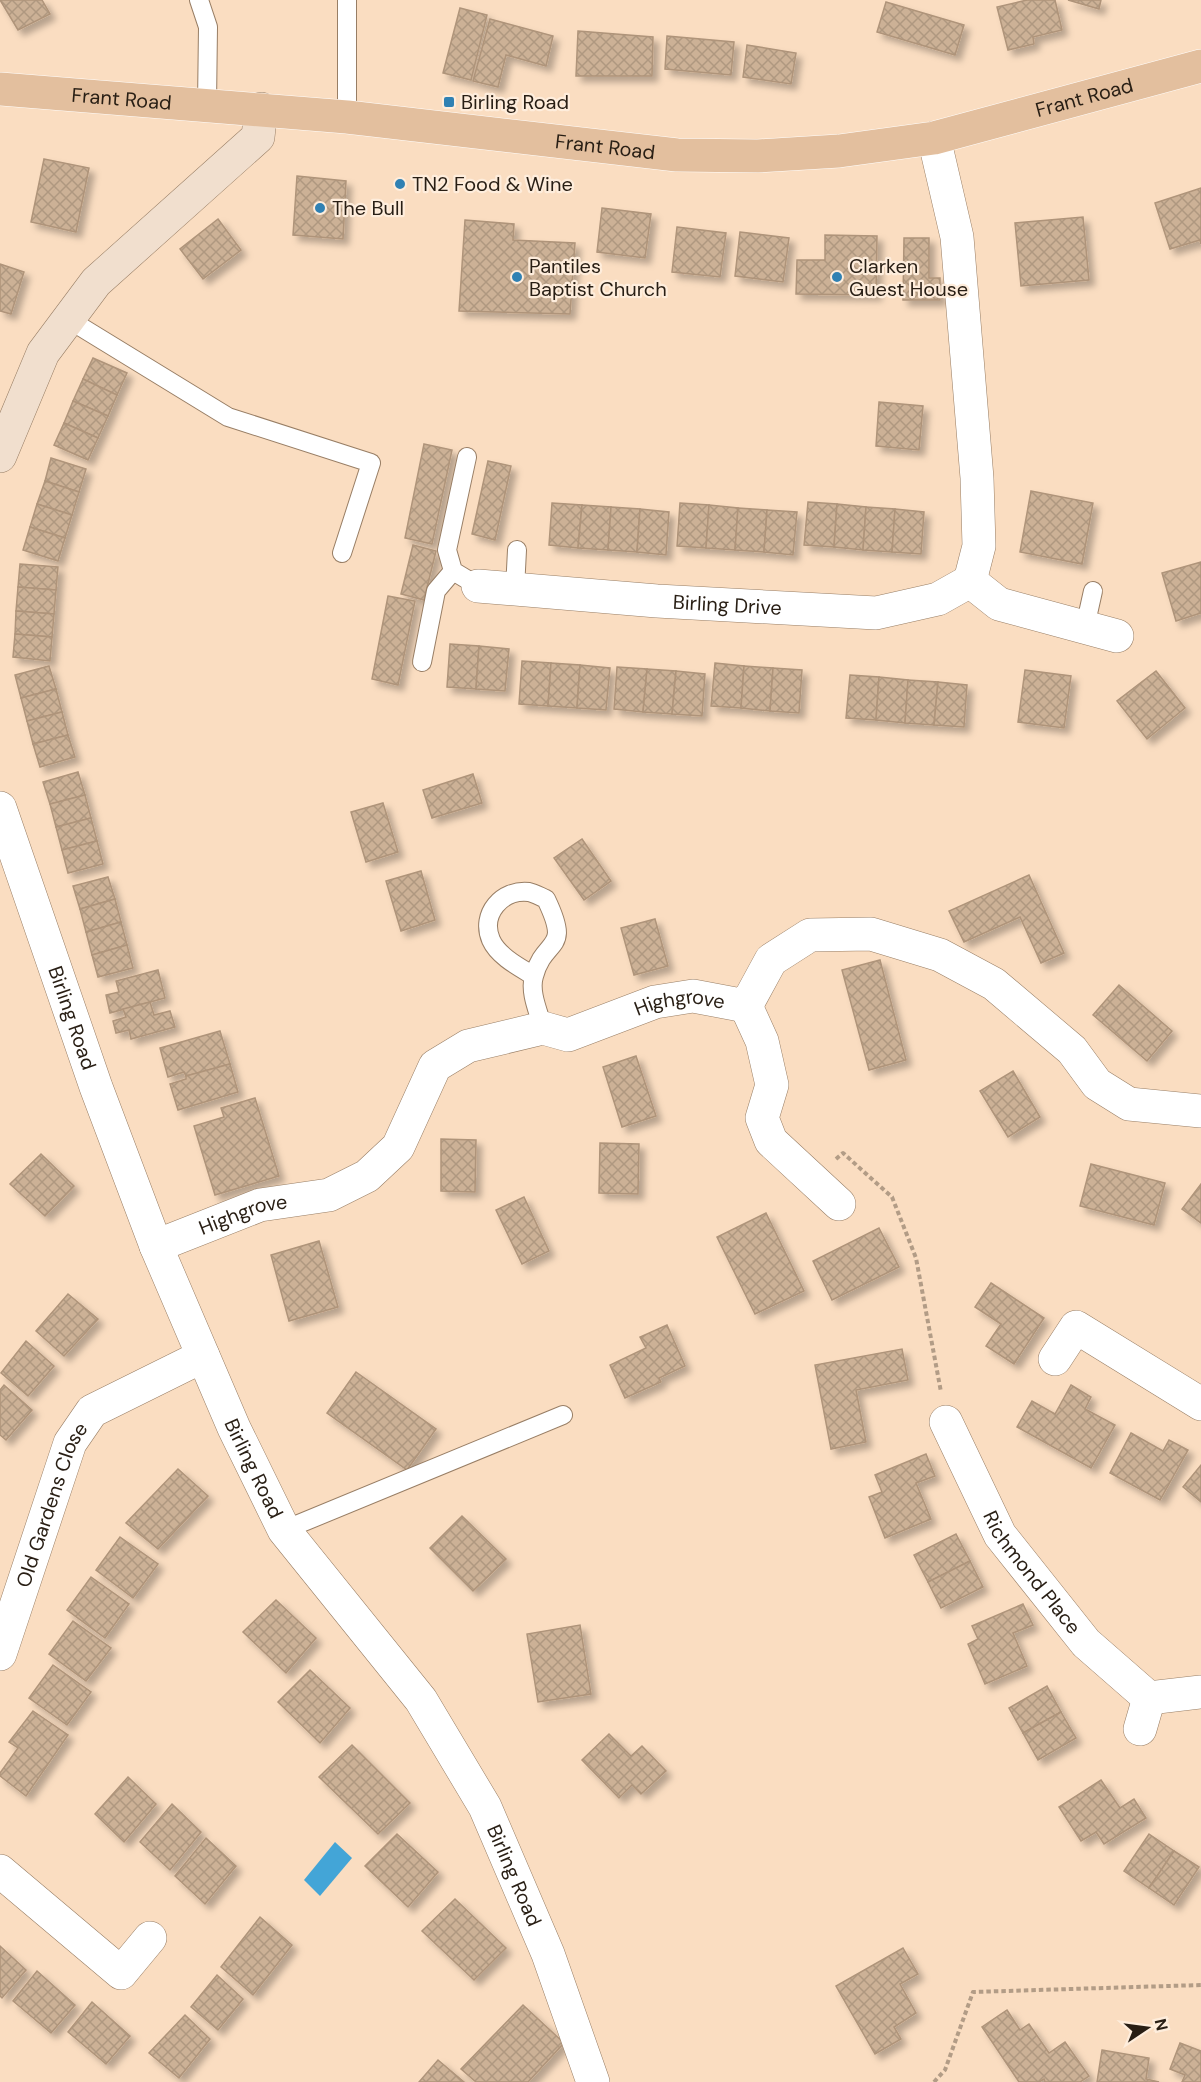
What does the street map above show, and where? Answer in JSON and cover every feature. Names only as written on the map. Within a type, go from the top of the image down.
[{"type":"main road","name":"Frant Road","points":[[0,89],[347,117],[676,155],[758,156],[839,152],[933,138],[1201,66]]},
{"type":"main road","points":[[0,456],[42,353],[96,282],[258,137],[261,109]]},
{"type":"street","points":[[933,138],[957,237],[974,444],[979,546],[970,581],[999,604],[1117,636]]},
{"type":"street","name":"Birling Drive","points":[[466,578],[515,589],[657,601],[876,613],[938,599],[970,581]]},
{"type":"street","name":"Birling Road","points":[[0,808],[96,1087],[156,1246],[234,1428],[284,1530],[421,1700],[485,1807],[548,1954],[593,2082]]},
{"type":"street","name":"Highgrove","points":[[156,1246],[260,1205],[329,1196],[367,1176],[398,1147],[435,1066],[468,1046],[543,1028],[568,1035],[655,1002],[693,996],[746,1006],[771,960],[810,935],[872,934],[940,955],[994,984],[1072,1050],[1097,1084],[1129,1104],[1201,1111]]},
{"type":"street","points":[[746,1006],[762,1041],[772,1085],[762,1118],[771,1141],[839,1204]]},
{"type":"street","points":[[1055,1359],[1076,1327],[1201,1404]]},
{"type":"street","name":"Old Gardens Close","points":[[0,1654],[70,1443],[92,1411],[203,1356]]},
{"type":"street","name":"Richmond Place","points":[[946,1422],[1000,1535],[1144,1714],[1199,1699]]},
{"type":"street","points":[[0,1871],[121,1973],[150,1938]]},
{"type":"lane","points":[[199,0],[208,27],[207,104]]},
{"type":"lane","points":[[347,0],[347,117]]},
{"type":"lane","points":[[68,319],[228,417],[371,463],[342,553]]},
{"type":"lane","points":[[422,662],[436,591],[466,578],[447,550],[467,458]]},
{"type":"lane","points":[[515,589],[517,550]]},
{"type":"lane","points":[[1085,627],[1093,591]]},
{"type":"lane","points":[[534,976],[501,953],[491,941],[487,925],[494,905],[508,895],[529,892],[546,900],[555,918],[558,932],[553,946],[534,976],[533,988],[543,1028]]},
{"type":"lane","points":[[284,1530],[563,1414]]},
{"type":"path","points":[[813,1180],[843,1153],[892,1197],[916,1258],[946,1422]]},
{"type":"path","points":[[934,2082],[945,2070],[973,1992],[1201,1985]]},
{"type":"water","points":[[335,1842],[352,1858],[320,1896],[304,1880]]},
{"type":"building","points":[[0,0],[42,0],[50,14],[18,30]]},
{"type":"building","points":[[1027,0],[1055,0],[1062,30],[1033,37],[1034,44],[1008,50],[997,7]]},
{"type":"building","points":[[1068,0],[1101,0],[1099,9]]},
{"type":"building","points":[[886,2],[964,25],[955,55],[877,32]]},
{"type":"building","points":[[460,8],[487,15],[471,80],[443,73]]},
{"type":"building","points":[[490,19],[553,36],[546,66],[506,55],[498,87],[473,81]]},
{"type":"building","points":[[578,31],[653,37],[652,76],[576,76]]},
{"type":"building","points":[[667,36],[734,42],[731,75],[665,69]]},
{"type":"building","points":[[747,45],[796,53],[791,84],[743,77]]},
{"type":"building","points":[[44,159],[89,168],[76,232],[31,222]]},
{"type":"building","name":"The Bull","points":[[297,176],[346,181],[343,239],[293,235]]},
{"type":"building","points":[[1201,188],[1201,244],[1200,240],[1170,249],[1155,203]]},
{"type":"building","points":[[602,208],[651,214],[645,258],[597,252]]},
{"type":"building","points":[[1083,217],[1089,280],[1021,286],[1015,223]]},
{"type":"building","points":[[218,219],[241,250],[203,279],[180,249]]},
{"type":"building","name":"Pantiles Baptist Church","points":[[465,220],[514,224],[513,240],[575,243],[570,314],[459,311]]},
{"type":"building","points":[[677,227],[726,233],[720,277],[672,272]]},
{"type":"building","points":[[740,232],[789,238],[783,282],[735,276]]},
{"type":"building","name":"Clarken Guest House","points":[[825,235],[877,236],[876,295],[796,294],[797,260],[825,260]]},
{"type":"building","points":[[904,238],[929,238],[929,278],[940,278],[940,300],[903,300]]},
{"type":"building","points":[[0,264],[24,272],[11,314],[0,311]]},
{"type":"building","points":[[93,358],[127,373],[117,395],[83,379]]},
{"type":"building","points":[[83,379],[117,395],[108,416],[73,401]]},
{"type":"building","points":[[73,401],[108,416],[98,438],[64,423]]},
{"type":"building","points":[[879,402],[923,406],[919,450],[876,446]]},
{"type":"building","points":[[64,423],[98,438],[88,460],[54,445]]},
{"type":"building","points":[[424,444],[452,450],[432,544],[405,538]]},
{"type":"building","points":[[51,458],[86,469],[79,492],[45,481]]},
{"type":"building","points":[[488,461],[511,466],[495,540],[472,534]]},
{"type":"building","points":[[45,481],[79,492],[72,515],[37,504]]},
{"type":"building","points":[[1031,491],[1093,503],[1082,564],[1020,552]]},
{"type":"building","points":[[808,502],[837,504],[834,547],[804,545]]},
{"type":"building","points":[[552,503],[582,505],[578,548],[549,545]]},
{"type":"building","points":[[680,503],[709,505],[706,548],[677,546]]},
{"type":"building","points":[[37,504],[72,515],[65,538],[30,527]]},
{"type":"building","points":[[837,504],[866,507],[863,550],[834,547]]},
{"type":"building","points":[[582,505],[611,507],[608,550],[578,548]]},
{"type":"building","points":[[709,505],[738,508],[735,550],[706,548]]},
{"type":"building","points":[[611,507],[640,509],[637,552],[608,550]]},
{"type":"building","points":[[866,507],[895,509],[892,552],[863,550]]},
{"type":"building","points":[[738,508],[767,510],[764,552],[735,550]]},
{"type":"building","points":[[640,509],[669,512],[666,555],[637,552]]},
{"type":"building","points":[[895,509],[924,512],[921,554],[892,552]]},
{"type":"building","points":[[767,510],[797,512],[793,555],[764,552]]},
{"type":"building","points":[[30,527],[65,538],[58,561],[23,550]]},
{"type":"building","points":[[413,545],[436,551],[424,600],[401,594]]},
{"type":"building","points":[[1201,562],[1201,613],[1176,621],[1162,573]]},
{"type":"building","points":[[20,564],[58,567],[56,590],[18,587]]},
{"type":"building","points":[[18,587],[56,590],[54,614],[16,611]]},
{"type":"building","points":[[388,596],[415,601],[398,685],[372,679]]},
{"type":"building","points":[[16,611],[54,614],[52,637],[15,634]]},
{"type":"building","points":[[15,634],[52,637],[50,661],[13,657]]},
{"type":"building","points":[[450,644],[479,646],[476,689],[447,687]]},
{"type":"building","points":[[479,646],[509,649],[505,691],[476,689]]},
{"type":"building","points":[[522,661],[551,663],[548,706],[519,704]]},
{"type":"building","points":[[551,663],[580,665],[577,708],[548,706]]},
{"type":"building","points":[[715,663],[744,666],[741,708],[711,706]]},
{"type":"building","points":[[580,665],[610,668],[606,710],[577,708]]},
{"type":"building","points":[[49,666],[56,689],[21,698],[15,675]]},
{"type":"building","points":[[744,666],[773,668],[770,711],[741,708]]},
{"type":"building","points":[[617,667],[647,669],[643,712],[614,709]]},
{"type":"building","points":[[773,668],[802,670],[799,713],[770,711]]},
{"type":"building","points":[[647,669],[676,671],[672,714],[643,712]]},
{"type":"building","points":[[1025,670],[1071,676],[1064,728],[1018,722]]},
{"type":"building","points":[[676,671],[705,674],[702,716],[672,714]]},
{"type":"building","points":[[1156,671],[1185,708],[1147,739],[1117,701]]},
{"type":"building","points":[[850,675],[879,677],[876,720],[846,718]]},
{"type":"building","points":[[879,677],[908,680],[905,723],[876,720]]},
{"type":"building","points":[[908,680],[938,682],[934,725],[905,723]]},
{"type":"building","points":[[938,682],[967,685],[964,727],[934,725]]},
{"type":"building","points":[[56,689],[62,712],[27,721],[21,698]]},
{"type":"building","points":[[62,712],[68,735],[33,744],[27,721]]},
{"type":"building","points":[[68,735],[75,757],[40,767],[33,744]]},
{"type":"building","points":[[78,772],[85,795],[50,804],[43,782]]},
{"type":"building","points":[[473,774],[482,803],[432,818],[423,790]]},
{"type":"building","points":[[85,795],[91,818],[56,827],[50,804]]},
{"type":"building","points":[[383,803],[398,852],[366,862],[351,812]]},
{"type":"building","points":[[91,818],[97,841],[62,850],[56,827]]},
{"type":"building","points":[[582,839],[611,881],[584,900],[554,858]]},
{"type":"building","points":[[97,841],[103,864],[68,873],[62,850]]},
{"type":"building","points":[[421,871],[435,920],[401,931],[386,881]]},
{"type":"building","points":[[1029,875],[1064,953],[1041,963],[1020,917],[964,942],[949,911]]},
{"type":"building","points":[[108,877],[115,899],[80,909],[73,886]]},
{"type":"building","points":[[115,899],[121,922],[86,932],[80,909]]},
{"type":"building","points":[[655,919],[668,966],[634,975],[621,928]]},
{"type":"building","points":[[121,922],[127,945],[92,955],[86,932]]},
{"type":"building","points":[[127,945],[133,968],[98,977],[92,955]]},
{"type":"building","points":[[880,960],[906,1060],[869,1070],[842,970]]},
{"type":"building","points":[[158,970],[165,998],[110,1013],[106,995],[119,992],[116,981]]},
{"type":"building","points":[[1119,985],[1172,1031],[1147,1061],[1093,1015]]},
{"type":"building","points":[[150,1002],[154,1015],[170,1011],[175,1027],[131,1039],[129,1030],[116,1033],[113,1021],[126,1017],[123,1009]]},
{"type":"building","points":[[220,1031],[230,1064],[186,1076],[184,1072],[168,1077],[160,1048]]},
{"type":"building","points":[[636,1056],[656,1116],[622,1127],[603,1067]]},
{"type":"building","points":[[230,1064],[238,1092],[178,1110],[170,1084],[186,1079],[186,1076]]},
{"type":"building","points":[[1013,1071],[1040,1117],[1008,1137],[980,1091]]},
{"type":"building","points":[[255,1098],[279,1176],[215,1195],[194,1126],[224,1117],[221,1108]]},
{"type":"building","points":[[441,1139],[476,1140],[475,1192],[441,1191]]},
{"type":"building","points":[[600,1143],[639,1144],[638,1194],[599,1193]]},
{"type":"building","points":[[41,1154],[74,1186],[45,1216],[10,1184]]},
{"type":"building","points":[[1091,1164],[1165,1183],[1154,1225],[1080,1206]]},
{"type":"building","points":[[1201,1184],[1201,1223],[1182,1209]]},
{"type":"building","points":[[524,1197],[549,1251],[522,1264],[496,1210]]},
{"type":"building","points":[[766,1213],[804,1291],[755,1314],[717,1237]]},
{"type":"building","points":[[879,1228],[899,1267],[832,1300],[813,1261]]},
{"type":"building","points":[[319,1241],[338,1307],[289,1321],[271,1255]]},
{"type":"building","points":[[991,1283],[1044,1318],[1014,1364],[986,1346],[1001,1324],[975,1307]]},
{"type":"building","points":[[68,1294],[98,1319],[64,1356],[36,1331]]},
{"type":"building","points":[[667,1325],[685,1366],[659,1378],[661,1382],[625,1398],[610,1365],[646,1348],[640,1337]]},
{"type":"building","points":[[26,1341],[54,1366],[28,1396],[1,1373]]},
{"type":"building","points":[[902,1349],[908,1380],[856,1390],[866,1442],[831,1449],[815,1365]]},
{"type":"building","points":[[356,1372],[436,1429],[407,1470],[327,1413]]},
{"type":"building","points":[[4,1385],[32,1410],[6,1440],[0,1435],[0,1390]]},
{"type":"building","points":[[1071,1385],[1091,1397],[1085,1409],[1115,1425],[1091,1468],[1017,1427],[1032,1401],[1055,1414]]},
{"type":"building","points":[[1131,1433],[1163,1451],[1169,1440],[1188,1450],[1160,1500],[1110,1473]]},
{"type":"building","points":[[926,1454],[935,1476],[916,1483],[931,1519],[885,1538],[869,1497],[882,1492],[875,1475]]},
{"type":"building","points":[[1201,1465],[1201,1502],[1183,1487]]},
{"type":"building","points":[[178,1469],[208,1496],[158,1549],[126,1523]]},
{"type":"building","points":[[462,1516],[506,1559],[473,1591],[430,1548]]},
{"type":"building","points":[[956,1534],[970,1561],[928,1582],[914,1555]]},
{"type":"building","points":[[120,1537],[158,1564],[133,1598],[96,1570]]},
{"type":"building","points":[[970,1561],[983,1587],[941,1608],[928,1582]]},
{"type":"building","points":[[91,1577],[129,1604],[105,1638],[67,1610]]},
{"type":"building","points":[[276,1600],[316,1638],[286,1673],[243,1632]]},
{"type":"building","points":[[1023,1604],[1033,1625],[1013,1633],[1027,1666],[985,1684],[968,1644],[978,1639],[972,1626]]},
{"type":"building","points":[[73,1621],[111,1648],[86,1681],[49,1654]]},
{"type":"building","points":[[580,1625],[591,1694],[538,1702],[527,1634]]},
{"type":"building","points":[[53,1665],[91,1692],[67,1725],[29,1698]]},
{"type":"building","points":[[310,1670],[350,1708],[320,1743],[278,1702]]},
{"type":"building","points":[[1047,1686],[1061,1712],[1023,1733],[1009,1708]]},
{"type":"building","points":[[33,1711],[68,1735],[26,1796],[0,1776],[0,1773],[18,1748],[9,1742]]},
{"type":"building","points":[[1061,1712],[1076,1738],[1038,1760],[1023,1733]]},
{"type":"building","points":[[609,1734],[631,1756],[642,1746],[666,1771],[641,1794],[632,1785],[619,1798],[582,1760]]},
{"type":"building","points":[[352,1745],[410,1803],[378,1834],[319,1777]]},
{"type":"building","points":[[128,1777],[156,1804],[124,1842],[95,1814]]},
{"type":"building","points":[[1101,1780],[1120,1808],[1134,1799],[1146,1818],[1104,1844],[1096,1832],[1081,1841],[1059,1807]]},
{"type":"building","points":[[172,1804],[201,1832],[170,1870],[140,1842]]},
{"type":"building","points":[[397,1834],[438,1872],[408,1907],[365,1866]]},
{"type":"building","points":[[1149,1834],[1174,1851],[1149,1888],[1124,1871]]},
{"type":"building","points":[[206,1838],[236,1866],[205,1904],[175,1876]]},
{"type":"building","points":[[1174,1851],[1199,1867],[1174,1905],[1149,1888]]},
{"type":"building","points":[[455,1899],[506,1948],[474,1980],[422,1931]]},
{"type":"building","points":[[260,1917],[292,1945],[253,1995],[221,1967]]},
{"type":"building","points":[[0,1946],[26,1970],[2,1998],[0,1996]]},
{"type":"building","points":[[903,1948],[918,1974],[900,1984],[916,2013],[894,2027],[901,2039],[875,2054],[836,1986]]},
{"type":"building","points":[[37,1971],[75,2005],[51,2033],[13,2001]]},
{"type":"building","points":[[217,1975],[243,1999],[218,2030],[191,2007]]},
{"type":"building","points":[[92,2002],[130,2036],[106,2064],[68,2032]]},
{"type":"building","points":[[523,2005],[564,2043],[528,2082],[476,2082],[461,2069]]},
{"type":"building","points":[[1007,2010],[1020,2030],[1029,2024],[1049,2053],[1065,2042],[1089,2076],[1080,2082],[1045,2082],[1044,2079],[1039,2082],[1019,2082],[982,2027]]},
{"type":"building","points":[[185,2015],[210,2039],[179,2078],[149,2053]]},
{"type":"building","points":[[1180,2043],[1201,2051],[1201,2082],[1182,2082],[1185,2075],[1170,2069]]},
{"type":"building","points":[[1102,2050],[1149,2058],[1146,2079],[1159,2082],[1097,2082]]},
{"type":"building","points":[[438,2060],[464,2082],[419,2082]]},
{"type":"place","name":"Birling Road","points":[[449,102]]},
{"type":"place","name":"TN2 Food & Wine","points":[[400,184]]},
{"type":"place","name":"The Bull","points":[[320,208]]},
{"type":"place","name":"Pantiles Baptist Church","points":[[517,277]]},
{"type":"place","name":"Clarken Guest House","points":[[837,277]]}]
